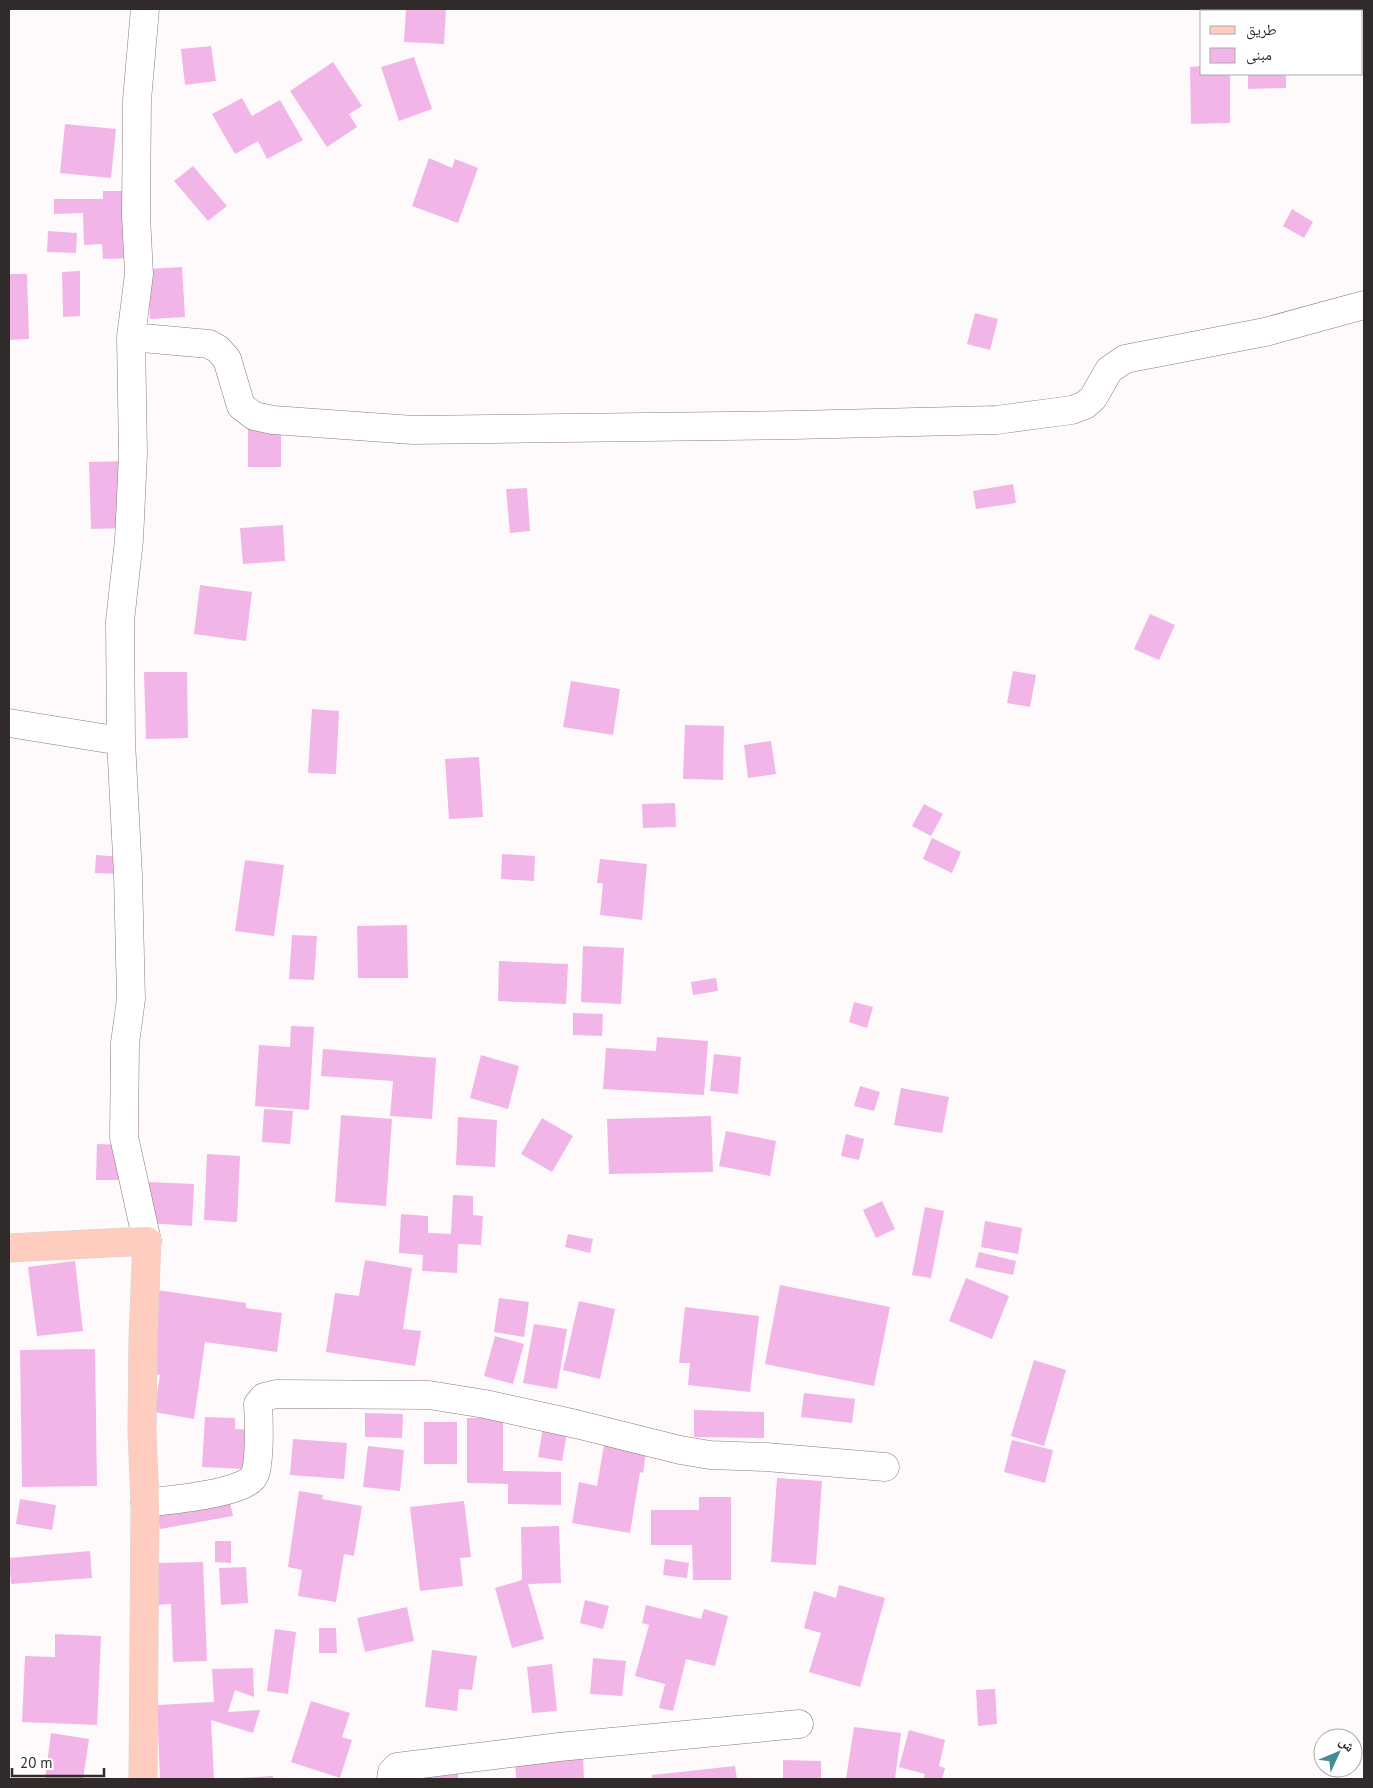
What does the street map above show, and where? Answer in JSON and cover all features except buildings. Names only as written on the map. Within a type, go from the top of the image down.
[{"type":"main road","points":[[9,1248],[147,1241],[142,1432],[145,1503],[143,1779]]},
{"type":"street","points":[[145,9],[138,100],[136,216],[139,274],[131,338],[133,454],[129,540],[120,622],[121,741],[128,875],[131,998],[125,1043],[124,1137],[147,1241]]},
{"type":"street","points":[[131,338],[209,344],[218,349],[227,359],[241,406],[254,416],[273,420],[413,430],[794,425],[998,420],[1072,410],[1085,405],[1093,398],[1109,370],[1125,359],[1264,332],[1364,304]]},
{"type":"street","points":[[9,723],[121,741]]},
{"type":"street","points":[[145,1503],[228,1491],[249,1483],[255,1475],[257,1463],[258,1404],[264,1397],[276,1394],[429,1395],[485,1404],[680,1450],[710,1455],[766,1457],[885,1468]]},
{"type":"street","points":[[392,1779],[392,1772],[397,1767],[559,1748],[798,1724]]}]
